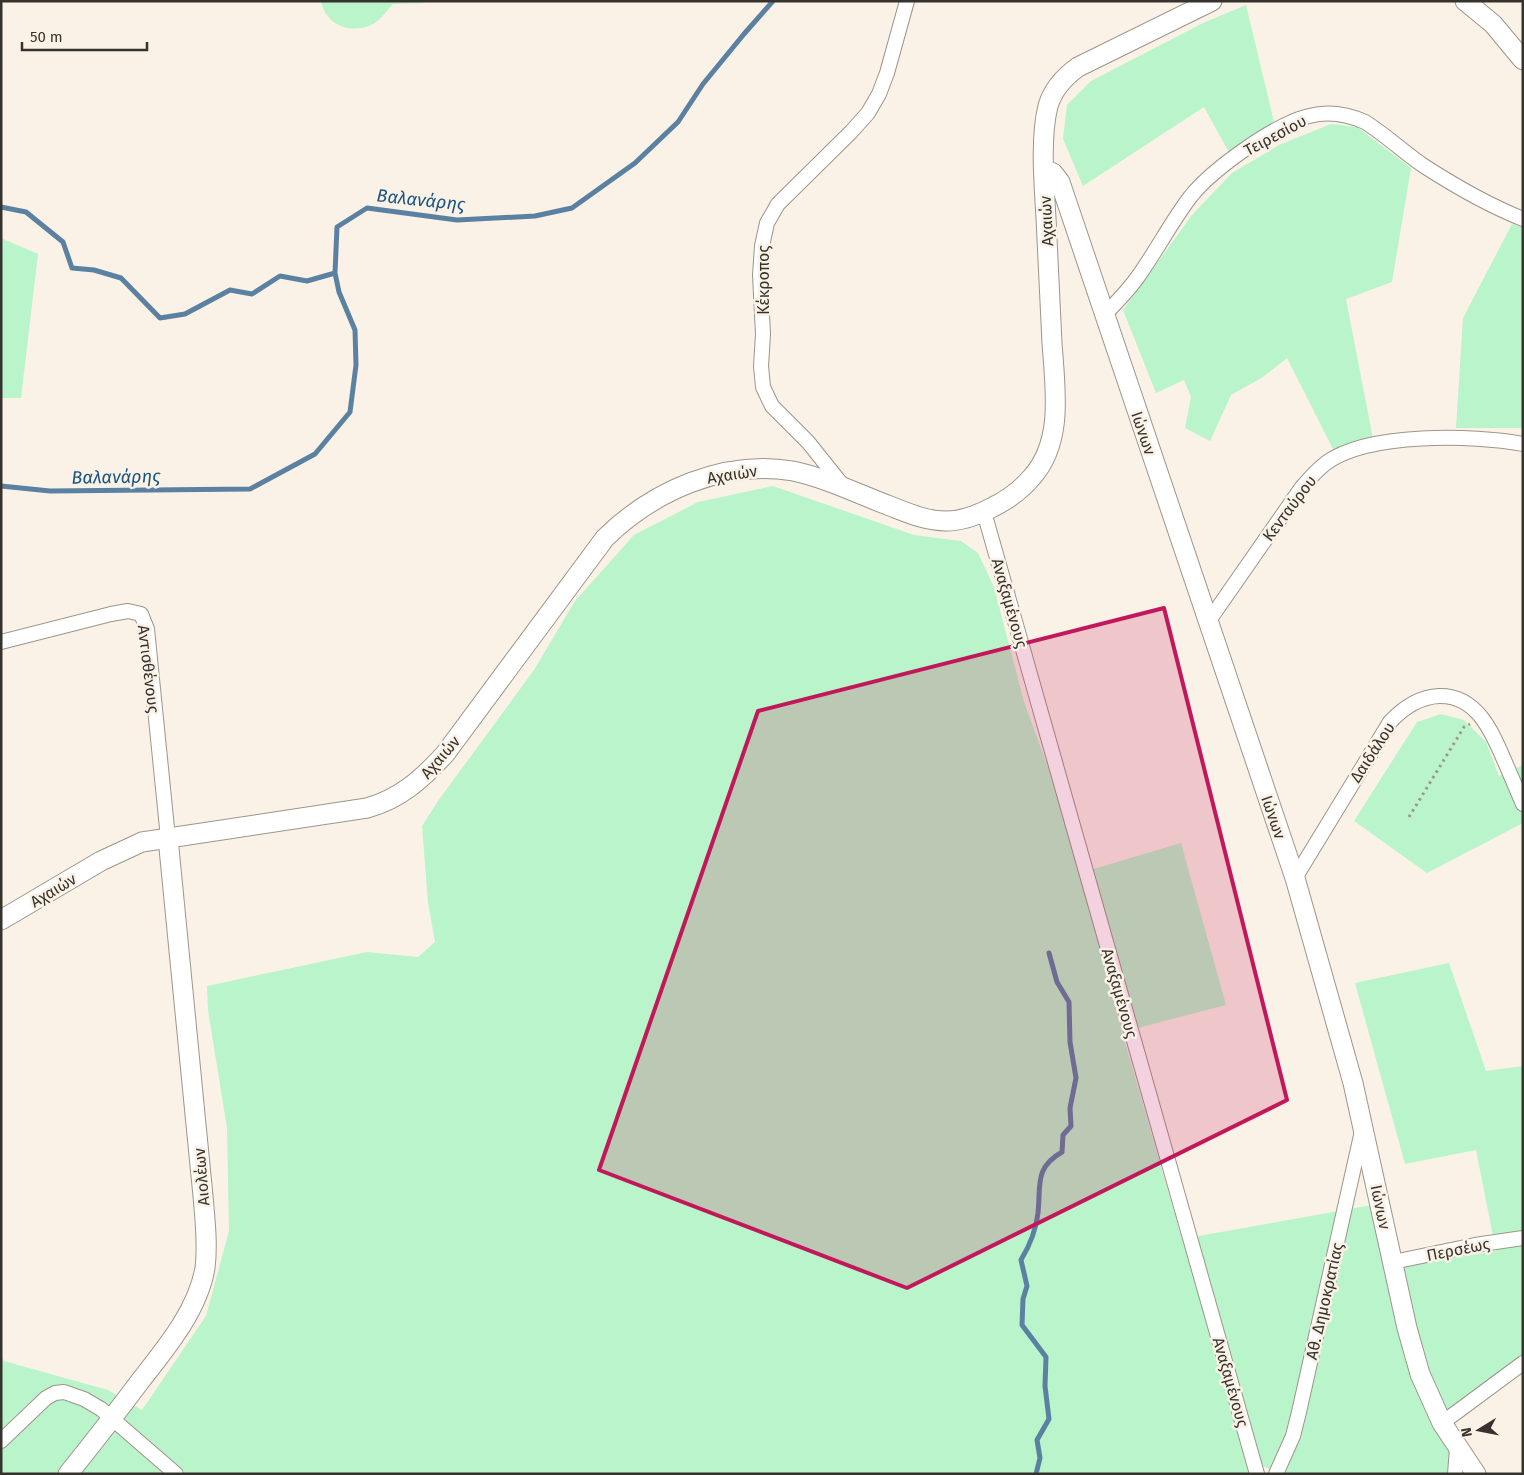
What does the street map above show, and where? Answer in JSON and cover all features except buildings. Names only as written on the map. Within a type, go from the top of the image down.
[{"type":"street","name":"Κέκροπος","points":[[844,487],[808,442],[772,406],[763,388],[761,366],[763,317],[760,275],[763,235],[770,215],[778,204],[868,113],[879,94],[887,73],[907,1]]},
{"type":"street","name":"Αχαιών","points":[[1,920],[119,852],[142,842],[367,808],[383,804],[406,791],[418,782],[445,754],[605,538],[642,507],[669,491],[707,477],[752,470],[792,471],[844,487],[913,515],[932,520],[946,521],[964,519],[984,512],[1024,486],[1040,467],[1052,442],[1055,396],[1044,169],[1045,124],[1048,106],[1055,90],[1064,78],[1078,67],[1212,1]]},
{"type":"street","points":[[1465,1],[1493,24],[1523,60]]},
{"type":"street","name":"Τειρεσίου","points":[[1104,315],[1129,289],[1172,223],[1192,195],[1205,182],[1247,148],[1277,130],[1308,116],[1336,114],[1365,122],[1431,170],[1487,203],[1523,219]]},
{"type":"street","name":"Ιώνων","points":[[1044,169],[1053,172],[1060,182],[1295,878],[1340,1033],[1363,1126],[1415,1360],[1423,1383],[1442,1423],[1476,1474]]},
{"type":"street","name":"Κενταύρου","points":[[1208,622],[1302,488],[1318,470],[1342,454],[1364,447],[1418,439],[1467,437],[1523,444]]},
{"type":"street","name":"Αναξαμένους","points":[[984,512],[1257,1474]]},
{"type":"street","name":"Αντισθένους","points":[[1,642],[111,614],[128,611],[141,614],[147,629],[168,838]]},
{"type":"street","name":"Δαιδάλου","points":[[1295,878],[1381,734],[1403,710],[1427,698],[1445,696],[1461,700],[1482,717],[1496,741],[1523,804]]},
{"type":"street","name":"Αιολέων","points":[[68,1474],[157,1359],[184,1319],[194,1303],[205,1268],[206,1248],[203,1196],[168,838]]},
{"type":"street","name":"Αθ. Δημοκρατίας","points":[[1276,1474],[1293,1436],[1299,1412],[1363,1126]]},
{"type":"street","name":"Περσέως","points":[[1393,1262],[1475,1245],[1523,1238]]},
{"type":"street","points":[[1442,1423],[1523,1363]]},
{"type":"street","points":[[1,1442],[46,1398],[55,1393],[75,1395],[101,1409],[176,1474]]},
{"type":"street","points":[[1455,1474],[1457,1448]]},
{"type":"path","points":[[1409,817],[1464,727],[1482,717]]},
{"type":"highlighted area","points":[[1164,608],[1287,1100],[907,1288],[599,1170],[758,711]]},
{"type":"green space","points":[[321,1],[423,1],[424,3],[393,4],[376,22],[357,29],[341,26],[334,22],[328,17]]},
{"type":"green space","points":[[1246,5],[1275,126],[1231,156],[1204,107],[1083,186],[1063,139],[1067,105],[1091,81],[1203,23]]},
{"type":"green space","points":[[1331,124],[1357,127],[1411,168],[1392,282],[1346,299],[1373,439],[1333,449],[1287,358],[1263,377],[1231,395],[1210,441],[1185,428],[1191,397],[1184,380],[1156,393],[1123,310],[1192,215],[1232,173],[1279,145]]},
{"type":"green space","points":[[1512,224],[1523,228],[1523,428],[1456,428],[1463,318]]},
{"type":"green space","points":[[1,238],[38,254],[21,398],[1,398]]},
{"type":"green space","points":[[773,486],[914,535],[961,541],[978,553],[994,587],[1024,702],[1049,770],[1080,873],[1181,843],[1226,1005],[1122,1032],[1182,1239],[1372,1205],[1390,1268],[1496,1251],[1476,1150],[1405,1164],[1355,983],[1449,963],[1486,1071],[1523,1066],[1523,1359],[1435,1423],[1468,1474],[1286,1474],[1245,1461],[1249,1474],[1,1474],[1,1356],[4,1361],[108,1390],[142,1410],[206,1316],[229,1231],[227,1128],[208,1010],[207,986],[367,952],[418,957],[435,942],[428,903],[422,826],[438,801],[534,670],[575,601],[634,535],[698,502]]},
{"type":"green space","points":[[1441,714],[1464,720],[1486,742],[1499,776],[1523,765],[1523,823],[1427,873],[1354,821],[1417,722]]},
{"type":"waterway","name":"Βαλανάρης","points":[[1,486],[50,491],[250,489],[315,454],[350,412],[356,365],[355,330],[339,292],[335,273],[337,227],[367,208],[457,220],[535,216],[572,208],[635,163],[678,122],[703,84],[773,1]]},
{"type":"waterway","points":[[1,207],[26,212],[63,242],[72,268],[94,270],[121,278],[160,318],[185,314],[230,290],[252,294],[280,276],[307,281],[335,273]]},
{"type":"waterway","points":[[1036,1474],[1040,1458],[1037,1440],[1049,1419],[1045,1386],[1046,1357],[1022,1325],[1023,1299],[1027,1286],[1021,1260],[1030,1243],[1036,1225],[1043,1171],[1047,1164],[1062,1152],[1063,1135],[1071,1126],[1070,1108],[1076,1078],[1070,1042],[1069,1002],[1057,982],[1049,953]]}]
